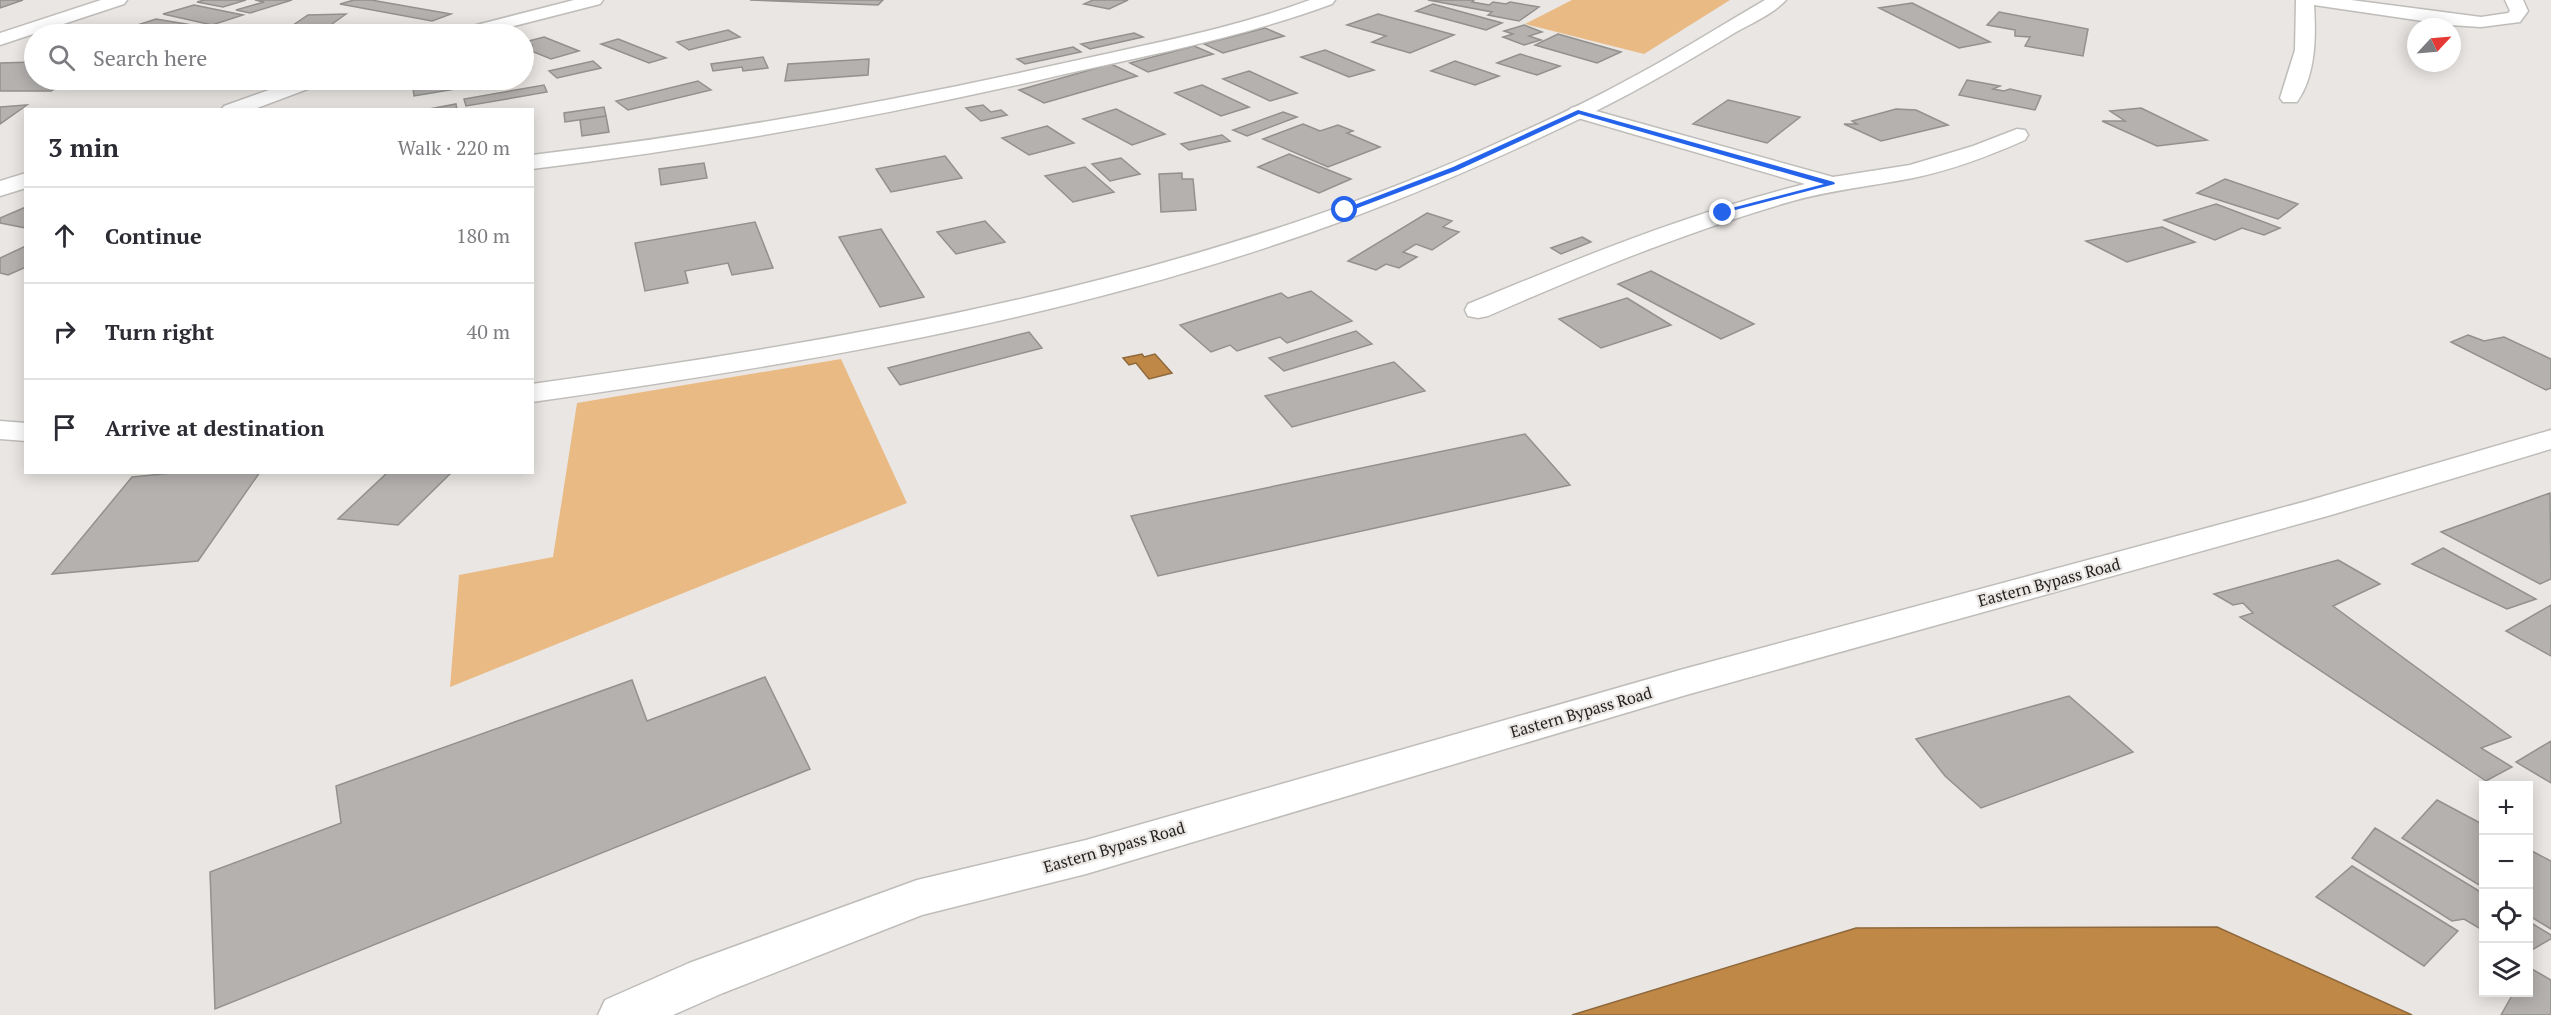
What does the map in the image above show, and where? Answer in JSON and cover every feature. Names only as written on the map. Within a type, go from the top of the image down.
[{"type":"street","points":[[45,24],[118,0]]},
{"type":"street","points":[[502,24],[594,0]]},
{"type":"street","points":[[534,162],[672,144],[1018,80],[1236,27],[1326,0]]},
{"type":"street","points":[[534,393],[812,351],[1037,304],[1209,258],[1456,169],[1674,64],[1777,0]]},
{"type":"street","points":[[2290,98],[2301,75],[2307,40],[2305,0]]},
{"type":"street","points":[[2316,0],[2481,22],[2514,18],[2519,11],[2514,0]]},
{"type":"street","points":[[0,39],[24,31]]},
{"type":"street","points":[[238,108],[287,90]]},
{"type":"street","points":[[1578,112],[1832,184]]},
{"type":"street","points":[[1478,310],[1574,269],[1723,213],[1832,184],[1913,171],[1981,152],[2017,135]]},
{"type":"street","points":[[0,189],[24,181]]},
{"type":"street","points":[[0,430],[24,432]]},
{"type":"street","name":"Eastern Bypass Road","points":[[622,1015],[706,978],[917,898],[1086,857],[1680,683],[2319,508],[2551,439]]},
{"type":"shaded area","points":[[1572,0],[1730,0],[1644,54],[1525,24]]},
{"type":"shaded area","points":[[1142,354],[1144,357],[1155,354],[1172,373],[1149,379],[1136,363],[1129,365],[1123,358]]},
{"type":"shaded area","points":[[841,359],[907,503],[450,687],[459,575],[553,557],[577,403]]},
{"type":"shaded area","points":[[2217,927],[2412,1015],[1572,1015],[1856,928]]},
{"type":"building","points":[[0,0],[23,0],[0,8]]},
{"type":"building","points":[[246,0],[223,7],[197,2]]},
{"type":"building","points":[[255,0],[292,0],[250,13],[236,10],[264,2]]},
{"type":"building","points":[[354,0],[371,0],[451,14],[432,21],[340,4]]},
{"type":"building","points":[[750,0],[883,0],[878,5]]},
{"type":"building","points":[[1093,0],[1128,0],[1109,9],[1084,4]]},
{"type":"building","points":[[1428,0],[1474,0],[1472,2],[1489,5],[1493,2],[1506,4],[1510,2],[1539,7],[1519,21],[1488,15],[1492,12]]},
{"type":"building","points":[[1912,3],[1990,42],[1959,48],[1879,8]]},
{"type":"building","points":[[1433,4],[1502,23],[1486,30],[1416,11]]},
{"type":"building","points":[[194,5],[243,15],[215,24],[208,24],[163,14]]},
{"type":"building","points":[[1999,12],[2088,29],[2083,56],[2025,46],[2030,37],[2015,36],[2015,30],[1987,25]]},
{"type":"building","points":[[346,14],[332,24],[295,24],[308,15]]},
{"type":"building","points":[[1378,14],[1454,35],[1410,53],[1372,42],[1386,36],[1347,25]]},
{"type":"building","points":[[156,19],[186,24],[141,24]]},
{"type":"building","points":[[1524,25],[1542,32],[1529,36],[1541,40],[1524,45],[1503,37],[1513,34],[1504,31]]},
{"type":"building","points":[[1265,28],[1284,36],[1223,53],[1204,44]]},
{"type":"building","points":[[728,30],[740,37],[689,50],[677,42]]},
{"type":"building","points":[[1134,33],[1143,37],[1090,49],[1081,44]]},
{"type":"building","points":[[1558,34],[1621,52],[1597,63],[1535,45]]},
{"type":"building","points":[[544,37],[579,51],[551,59],[534,52],[534,40]]},
{"type":"building","points":[[618,39],[666,58],[649,63],[601,44]]},
{"type":"building","points":[[1194,46],[1213,54],[1148,72],[1130,63]]},
{"type":"building","points":[[1073,47],[1081,52],[1025,64],[1017,59]]},
{"type":"building","points":[[1325,50],[1374,70],[1349,77],[1301,57]]},
{"type":"building","points":[[1520,54],[1560,66],[1537,75],[1497,63]]},
{"type":"building","points":[[763,57],[768,68],[743,71],[742,67],[713,71],[711,64]]},
{"type":"building","points":[[869,59],[868,75],[785,81],[788,64]]},
{"type":"building","points":[[593,61],[601,68],[557,78],[549,71]]},
{"type":"building","points":[[1455,61],[1499,76],[1475,85],[1431,71]]},
{"type":"building","points":[[24,62],[24,90],[53,90],[0,91],[0,63]]},
{"type":"building","points":[[1111,64],[1137,76],[1044,103],[1019,90]]},
{"type":"building","points":[[1249,71],[1297,93],[1270,101],[1223,79]]},
{"type":"building","points":[[1967,80],[2000,86],[1993,89],[2004,91],[2010,89],[2041,96],[2035,110],[1959,95]]},
{"type":"building","points":[[698,81],[711,90],[628,110],[616,101]]},
{"type":"building","points":[[544,85],[547,92],[466,106],[464,99],[515,90],[534,90],[534,87]]},
{"type":"building","points":[[1202,85],[1249,107],[1221,116],[1175,93]]},
{"type":"building","points":[[413,90],[450,90],[414,96]]},
{"type":"building","points":[[1728,100],[1800,117],[1767,143],[1693,124]]},
{"type":"building","points":[[456,104],[457,108],[435,108]]},
{"type":"building","points":[[27,105],[0,124],[0,107]]},
{"type":"building","points":[[983,105],[991,112],[1001,110],[1007,115],[981,121],[966,108]]},
{"type":"building","points":[[604,107],[606,116],[565,122],[564,113]]},
{"type":"building","points":[[2141,108],[2207,140],[2157,146],[2102,121],[2125,121],[2110,111]]},
{"type":"building","points":[[1116,109],[1165,134],[1132,145],[1083,119]]},
{"type":"building","points":[[1896,109],[1916,110],[1948,125],[1881,141],[1844,124],[1857,124],[1852,121]]},
{"type":"building","points":[[1283,112],[1297,117],[1247,136],[1233,130]]},
{"type":"building","points":[[606,116],[609,132],[582,136],[580,120]]},
{"type":"building","points":[[1303,124],[1320,131],[1338,125],[1353,131],[1347,133],[1380,147],[1328,167],[1263,139]]},
{"type":"building","points":[[1047,126],[1074,143],[1029,155],[1002,138]]},
{"type":"building","points":[[1222,135],[1230,141],[1189,150],[1181,144]]},
{"type":"building","points":[[1289,154],[1351,179],[1319,193],[1258,167]]},
{"type":"building","points":[[945,156],[962,178],[891,192],[876,169]]},
{"type":"building","points":[[1121,158],[1140,174],[1110,181],[1092,164]]},
{"type":"building","points":[[704,163],[707,178],[661,185],[659,169]]},
{"type":"building","points":[[1085,167],[1114,192],[1073,202],[1045,176]]},
{"type":"building","points":[[1182,173],[1182,179],[1193,179],[1196,210],[1161,212],[1159,174]]},
{"type":"building","points":[[2225,179],[2298,204],[2278,219],[2197,193]]},
{"type":"building","points":[[2216,204],[2280,228],[2264,235],[2242,228],[2215,240],[2164,220]]},
{"type":"building","points":[[24,208],[24,228],[0,223],[0,218]]},
{"type":"building","points":[[1427,213],[1452,221],[1443,227],[1459,232],[1432,250],[1416,244],[1403,252],[1417,257],[1399,268],[1386,264],[1376,270],[1348,261]]},
{"type":"building","points":[[985,221],[1005,242],[956,254],[937,232]]},
{"type":"building","points":[[755,222],[773,268],[732,275],[728,263],[685,271],[688,283],[645,291],[635,243]]},
{"type":"building","points":[[2162,227],[2195,242],[2127,262],[2086,241]]},
{"type":"building","points":[[881,229],[924,297],[880,307],[839,237]]},
{"type":"building","points":[[1582,237],[1591,242],[1561,254],[1551,248]]},
{"type":"building","points":[[24,247],[24,268],[8,275],[0,273],[0,258]]},
{"type":"building","points":[[1651,271],[1754,324],[1721,339],[1618,284]]},
{"type":"building","points":[[1311,291],[1352,321],[1287,343],[1280,337],[1237,351],[1230,345],[1211,352],[1180,325],[1281,293],[1288,298]]},
{"type":"building","points":[[1627,298],[1671,325],[1601,348],[1559,319]]},
{"type":"building","points":[[1356,331],[1372,344],[1284,371],[1269,358]]},
{"type":"building","points":[[1029,332],[1042,348],[900,385],[888,368]]},
{"type":"building","points":[[2468,335],[2484,341],[2504,337],[2551,359],[2551,388],[2546,390],[2451,342]]},
{"type":"building","points":[[1394,362],[1425,391],[1292,427],[1265,396]]},
{"type":"building","points":[[1525,434],[1570,485],[1158,576],[1131,516]]},
{"type":"building","points":[[163,474],[259,474],[198,561],[52,574],[132,477]]},
{"type":"building","points":[[386,474],[450,474],[398,525],[338,519]]},
{"type":"building","points":[[2550,493],[2551,579],[2540,584],[2441,532]]},
{"type":"building","points":[[2443,548],[2536,599],[2507,609],[2412,564]]},
{"type":"building","points":[[2338,560],[2380,584],[2333,606],[2511,737],[2481,748],[2512,767],[2486,781],[2240,617],[2253,613],[2243,603],[2233,605],[2214,594]]},
{"type":"building","points":[[2551,605],[2551,656],[2506,631]]},
{"type":"building","points":[[765,677],[810,769],[215,1009],[210,872],[341,823],[336,786],[632,680],[647,721]]},
{"type":"building","points":[[2069,696],[2133,752],[1981,808],[1945,776],[1916,739]]},
{"type":"building","points":[[2551,741],[2551,783],[2516,762]]},
{"type":"building","points":[[2437,800],[2479,822],[2479,885],[2402,838]]},
{"type":"building","points":[[2375,828],[2479,891],[2479,928],[2464,919],[2452,921],[2352,858]]},
{"type":"building","points":[[2533,852],[2551,861],[2551,929],[2533,918]]},
{"type":"building","points":[[2352,866],[2458,931],[2424,966],[2316,897]]},
{"type":"building","points":[[2533,924],[2551,935],[2551,939],[2533,949]]},
{"type":"building","points":[[2533,970],[2551,980],[2551,1015],[2501,1015],[2511,997],[2533,997]]},
{"type":"route","points":[[1345,210],[1456,169],[1578,112],[1761,166],[1832,184],[1760,201],[1723,213]]}]
